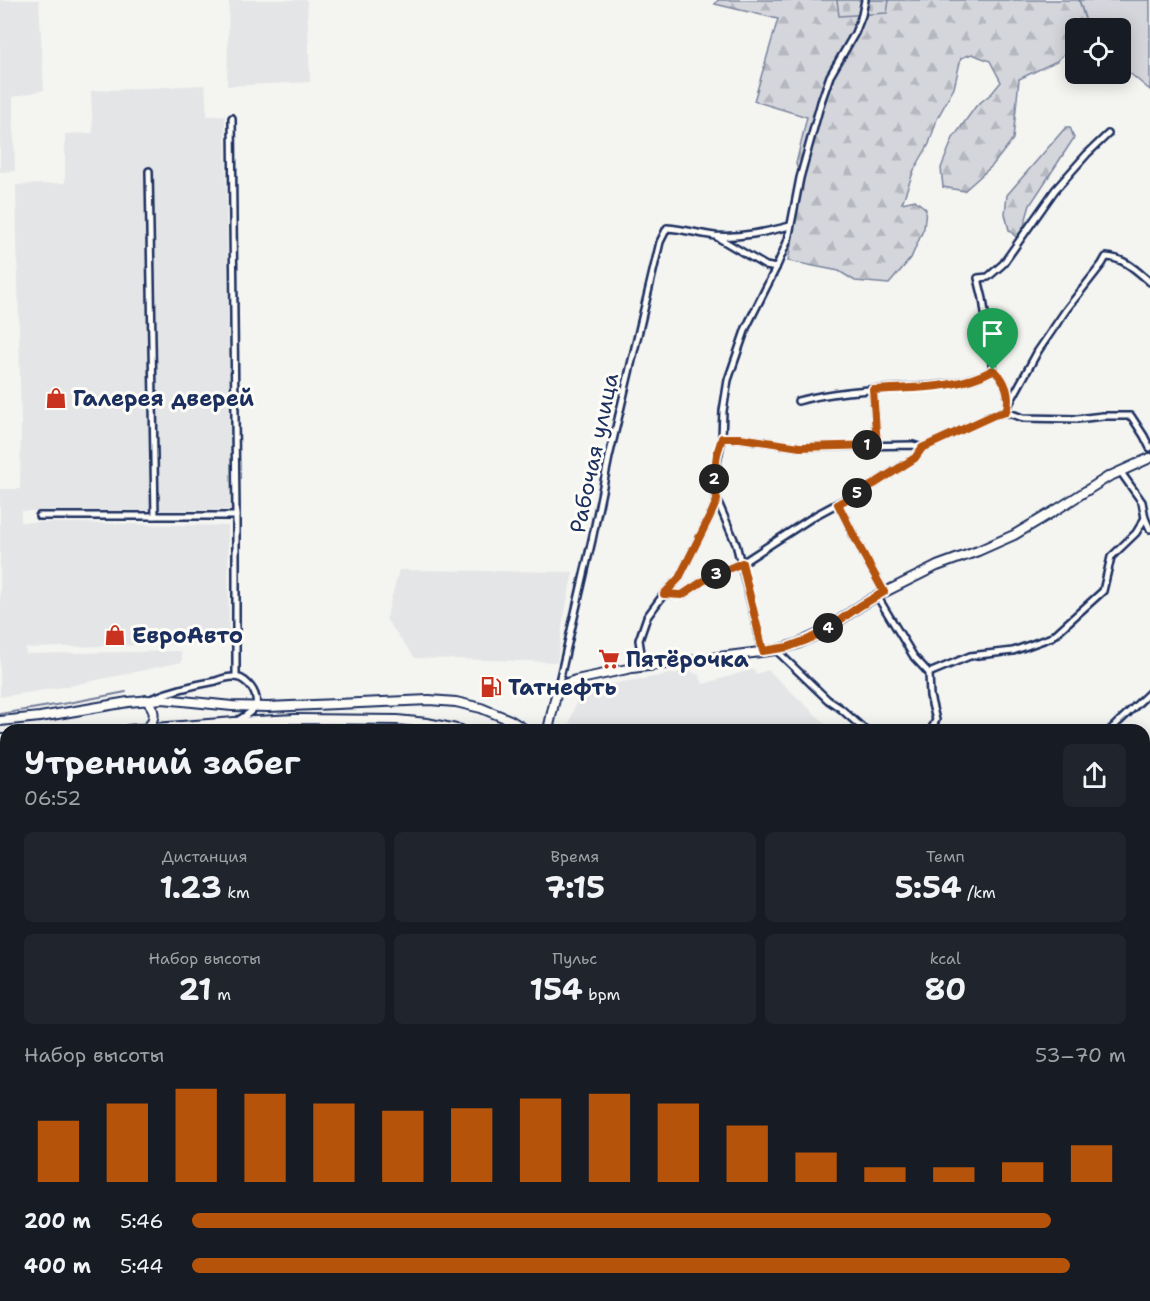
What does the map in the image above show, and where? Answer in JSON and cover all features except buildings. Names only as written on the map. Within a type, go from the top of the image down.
[{"type":"main road","points":[[549,724],[558,686],[643,666],[776,650],[797,644],[823,632],[881,594],[937,566],[1014,535],[1091,487],[1150,458]]},
{"type":"main road","points":[[0,721],[146,700],[175,699],[255,707],[429,700],[481,708],[516,724]]},
{"type":"main road","points":[[146,700],[152,706],[154,714],[151,724]]},
{"type":"main road","points":[[212,724],[295,719],[398,720],[432,724]]},
{"type":"street","points":[[763,651],[742,563],[717,500],[714,477],[722,438],[723,411],[735,356],[788,240],[800,178],[821,102],[830,76],[855,33],[865,0]]},
{"type":"street","points":[[232,118],[236,676]]},
{"type":"street","points":[[1008,405],[1003,380],[993,370],[978,278],[988,276],[1003,264],[1055,190],[1108,134]]},
{"type":"street","points":[[149,171],[155,516]]},
{"type":"street","points":[[714,236],[738,236],[790,226]]},
{"type":"street","name":"Рабочая улица","points":[[558,686],[660,242],[667,228],[714,236]]},
{"type":"street","points":[[714,236],[766,266],[776,268]]},
{"type":"street","points":[[1006,412],[1038,351],[1106,257],[1115,257],[1128,264],[1150,282]]},
{"type":"street","points":[[798,401],[818,396],[873,390],[950,385],[993,370]]},
{"type":"street","points":[[873,390],[877,445]]},
{"type":"street","points":[[664,594],[682,595],[709,577],[742,563],[784,535],[915,458],[922,448],[994,415],[1006,412],[1023,418],[1077,419],[1131,416],[1150,448]]},
{"type":"street","points":[[722,438],[740,438],[800,447],[877,445],[922,448]]},
{"type":"street","points":[[1120,471],[1142,502],[1145,518],[1150,528]]},
{"type":"street","points":[[643,666],[639,640],[647,617],[679,578],[717,500]]},
{"type":"street","points":[[838,504],[914,657],[929,673],[930,696],[936,720],[934,724]]},
{"type":"street","points":[[39,516],[236,516]]},
{"type":"street","points":[[929,673],[970,656],[1013,651],[1052,637],[1103,591],[1111,557],[1136,532],[1145,518]]},
{"type":"street","points":[[776,650],[828,700],[859,724]]},
{"type":"street","points":[[146,700],[168,692],[236,676],[247,682],[256,696],[257,703],[246,716],[236,722]]},
{"type":"street","points":[[1116,724],[1150,692]]},
{"type":"shaded area","points":[[0,0],[39,0],[44,90],[13,97],[15,171],[0,172]]},
{"type":"shaded area","points":[[229,0],[307,0],[310,82],[227,86]]},
{"type":"shaded area","points":[[205,85],[207,116],[225,115],[231,510],[21,511],[21,522],[228,526],[229,643],[25,648],[26,654],[181,651],[182,662],[69,686],[0,697],[0,489],[20,489],[21,428],[16,185],[65,183],[65,134],[93,133],[91,91]]},
{"type":"shaded area","points":[[399,570],[573,572],[557,662],[415,658],[386,619]]},
{"type":"shaded area","points":[[754,669],[756,674],[768,670],[826,724],[569,724],[580,689],[690,671],[699,675],[703,684]]},
{"type":"green space","points":[[718,0],[1079,0],[1084,18],[1065,18],[1065,53],[1057,61],[1019,79],[1013,139],[992,166],[964,191],[943,187],[941,168],[953,138],[976,106],[1001,82],[990,61],[972,54],[961,58],[954,88],[937,119],[929,144],[914,170],[902,203],[915,200],[926,209],[924,228],[911,258],[889,284],[855,281],[839,271],[788,261],[802,182],[796,164],[807,117],[754,101],[778,19],[715,4]]},
{"type":"green space","points":[[837,0],[889,0],[887,13],[839,16]]},
{"type":"green space","points":[[1079,0],[1150,0],[1150,90],[1131,74],[1131,18],[1085,18]]},
{"type":"green space","points":[[1066,127],[1070,127],[1074,138],[1030,205],[1023,229],[1016,237],[1009,230],[1005,214],[1007,195]]},
{"type":"waterway","points":[[0,714],[126,692]]},
{"type":"place","name":"Галерея дверей","points":[[56,398]]},
{"type":"place","name":"ЕвроАвто","points":[[115,635]]},
{"type":"place","name":"Пятёрочка","points":[[609,659]]},
{"type":"place","name":"Татнефть","points":[[491,687]]},
{"type":"route","points":[[993,370],[1003,380],[1007,394],[1006,412],[994,415],[922,448],[915,458],[838,504],[884,592],[807,640],[788,647],[763,651],[742,563],[709,577],[682,595],[664,594],[679,578],[717,500],[714,477],[722,438],[740,438],[800,447],[877,445],[873,390],[950,385],[993,370]]}]
